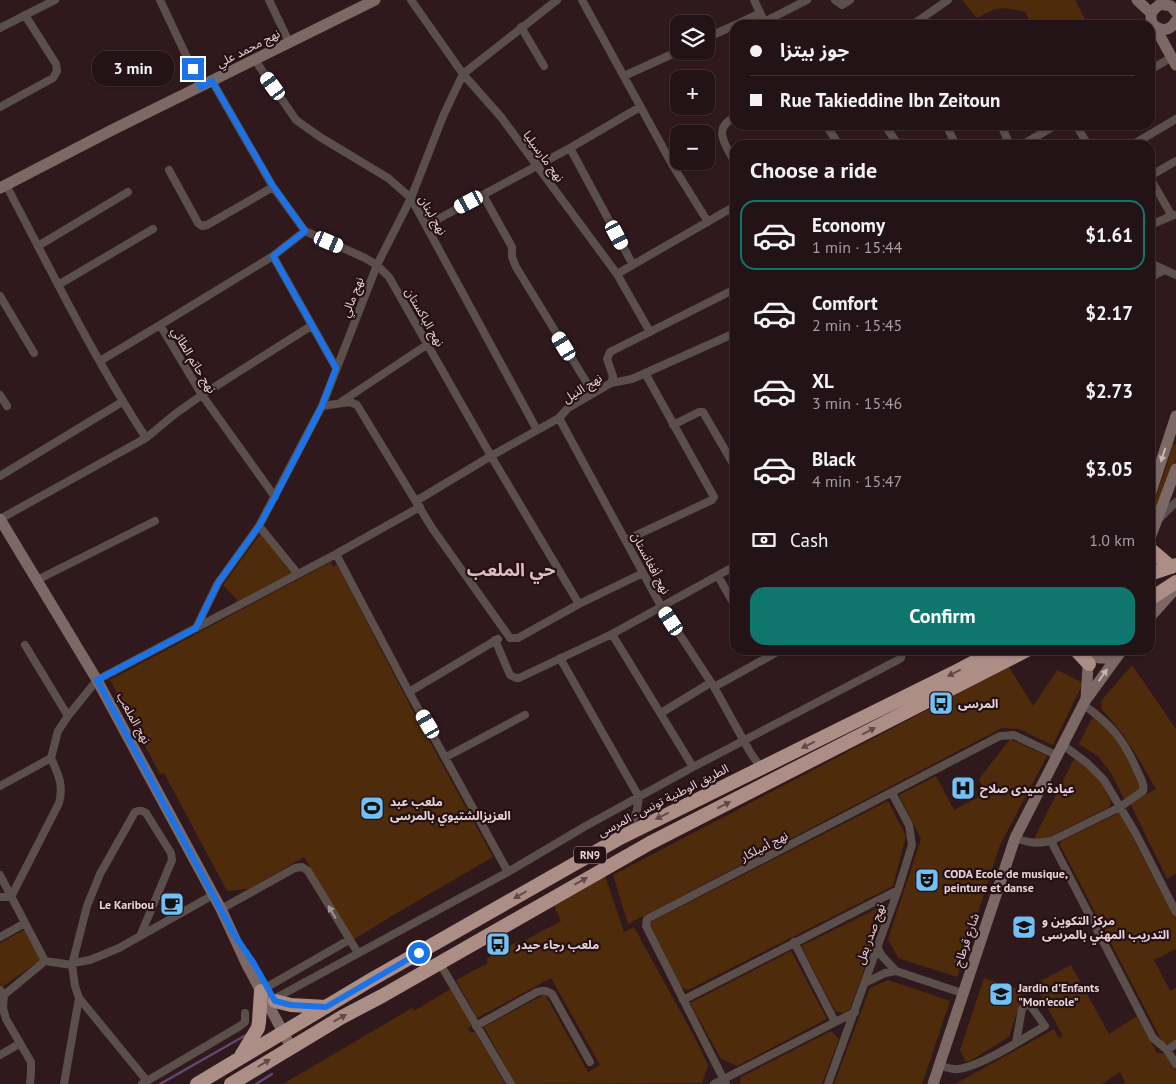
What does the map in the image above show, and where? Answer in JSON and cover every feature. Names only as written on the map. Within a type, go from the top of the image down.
[{"type":"highway","points":[[1155,552],[1174,566]]},
{"type":"highway","points":[[1155,572],[1174,566]]},
{"type":"highway","points":[[1155,596],[1175,585]]},
{"type":"highway","name":"الطريق الوطنية تونس - المرسى","points":[[197,1084],[326,1007],[620,838],[988,655]]},
{"type":"highway","name":"RN9","points":[[231,1084],[439,962],[650,843],[1017,655]]},
{"type":"highway","points":[[239,1058],[258,1028],[264,989]]},
{"type":"highway","points":[[275,1000],[291,1005],[326,1007]]},
{"type":"street","points":[[0,28],[24,16],[42,3],[56,0]]},
{"type":"street","points":[[160,0],[201,87]]},
{"type":"street","points":[[269,0],[290,42]]},
{"type":"street","name":"نهج محمد علي","points":[[3,187],[112,130],[375,0]]},
{"type":"street","name":"نهج مارسيليا","points":[[410,0],[463,74],[501,117],[617,274],[650,332]]},
{"type":"street","name":"نهج مالي","points":[[196,628],[218,583],[259,526],[322,406],[377,265],[411,198],[444,114],[463,74],[557,0]]},
{"type":"street","points":[[582,0],[673,166],[708,222]]},
{"type":"street","points":[[754,0],[763,20]]},
{"type":"street","points":[[772,20],[807,0]]},
{"type":"street","points":[[835,0],[842,5],[850,0]]},
{"type":"street","points":[[919,20],[948,0]]},
{"type":"street","points":[[1137,0],[1151,13]]},
{"type":"street","points":[[1152,20],[1151,13],[1159,2],[1175,7]]},
{"type":"street","points":[[746,20],[760,14]]},
{"type":"street","points":[[0,107],[53,78],[57,71],[56,64],[24,16]]},
{"type":"street","points":[[1155,26],[1162,30],[1170,28],[1175,23]]},
{"type":"street","points":[[1175,23],[1176,37]]},
{"type":"street","points":[[1155,26],[1174,61],[1155,68]]},
{"type":"street","points":[[521,27],[544,66]]},
{"type":"street","points":[[715,34],[730,27]]},
{"type":"street","points":[[624,76],[670,55]]},
{"type":"street","name":"نهج لبنان","points":[[255,60],[296,120],[320,137],[388,178],[411,198],[537,430]]},
{"type":"street","points":[[212,81],[273,186],[305,231]]},
{"type":"street","points":[[427,225],[570,148],[640,107]]},
{"type":"street","points":[[1140,140],[1176,119]]},
{"type":"street","points":[[730,120],[723,125],[721,131],[730,153]]},
{"type":"street","points":[[1030,140],[1048,130]]},
{"type":"street","points":[[570,148],[633,265]]},
{"type":"street","points":[[1155,174],[1176,161]]},
{"type":"street","points":[[169,170],[198,224],[202,226],[207,225],[273,186]]},
{"type":"street","points":[[1155,185],[1174,215],[1155,223]]},
{"type":"street","points":[[3,187],[38,246],[122,402],[146,438]]},
{"type":"street","points":[[38,246],[128,192]]},
{"type":"street","points":[[483,195],[512,246],[512,257],[516,267],[592,393]]},
{"type":"street","points":[[617,274],[730,209]]},
{"type":"street","points":[[58,286],[153,229]]},
{"type":"street","name":"نهج حاتم الطائي","points":[[275,497],[202,395],[160,325],[273,256],[305,231]]},
{"type":"street","name":"نهج الباكستان","points":[[305,231],[366,258],[377,265],[389,277],[491,456],[579,604]]},
{"type":"street","points":[[273,256],[336,368]]},
{"type":"street","points":[[1155,266],[1176,275]]},
{"type":"street","points":[[1155,275],[1164,270]]},
{"type":"street","name":"نهج النيل","points":[[97,680],[336,554],[418,504],[491,456],[559,418],[568,408],[611,383],[613,376],[607,359],[607,355],[610,352],[730,292]]},
{"type":"street","points":[[0,296],[34,353]]},
{"type":"street","points":[[100,361],[160,325]]},
{"type":"street","points":[[0,519],[146,438],[202,395],[311,326]]},
{"type":"street","points":[[611,383],[632,379],[730,336]]},
{"type":"street","points":[[341,402],[428,344]]},
{"type":"street","points":[[626,540],[713,499],[645,373]]},
{"type":"street","points":[[0,394],[7,406]]},
{"type":"street","points":[[0,476],[122,402]]},
{"type":"street","points":[[322,406],[341,402],[350,402],[357,405],[432,528],[509,636]]},
{"type":"street","points":[[673,425],[703,412],[730,458]]},
{"type":"street","points":[[1155,480],[1176,416]]},
{"type":"street","name":"نهج أفغانستان","points":[[559,418],[661,606],[712,685],[761,768]]},
{"type":"street","points":[[1155,526],[1176,469]]},
{"type":"street","points":[[1157,521],[1176,502]]},
{"type":"street","name":"نهج الملعب","points":[[0,519],[97,680],[221,908],[247,965],[264,989],[295,1045]]},
{"type":"street","points":[[37,580],[154,521]]},
{"type":"street","points":[[259,526],[298,574]]},
{"type":"street","points":[[336,554],[508,872]]},
{"type":"street","points":[[495,640],[510,676],[512,678],[519,678],[612,634],[730,569]]},
{"type":"street","points":[[409,692],[495,640],[509,636],[518,638],[579,604],[643,573]]},
{"type":"street","points":[[718,576],[730,597]]},
{"type":"street","points":[[1155,611],[1175,585]]},
{"type":"street","points":[[612,634],[693,767]]},
{"type":"street","points":[[25,645],[68,716]]},
{"type":"street","points":[[660,713],[772,655]]},
{"type":"street","points":[[275,1000],[508,872],[584,827],[693,767],[898,660],[902,655]]},
{"type":"street","points":[[1015,838],[1040,844],[1051,841],[1120,807],[1143,791],[1143,782],[1125,744],[1109,725],[1085,703],[1086,655]]},
{"type":"street","points":[[1089,655],[1099,658],[1113,655]]},
{"type":"street","name":"شارع قرطاج","points":[[933,1084],[1015,838],[1085,703],[1117,655]]},
{"type":"street","points":[[560,658],[639,797],[637,814],[634,821],[620,838]]},
{"type":"street","points":[[11,897],[39,844],[61,795],[61,779],[51,758],[58,731],[97,680]]},
{"type":"street","points":[[446,757],[525,715]]},
{"type":"street","name":"نهج أميلكار","points":[[725,1082],[646,926],[647,919],[1005,735],[1014,735],[1061,750],[1096,770],[1135,832],[1176,912]]},
{"type":"street","points":[[0,786],[51,758]]},
{"type":"street","name":"نهج صدر بعل","points":[[828,1084],[878,948],[912,845],[909,825],[892,793]]},
{"type":"street","points":[[142,934],[172,860],[171,853],[146,813],[143,810],[139,810],[135,812],[100,874],[87,906],[72,964],[75,986],[80,998],[144,1083],[240,1026],[245,1022],[245,1013]]},
{"type":"street","points":[[1051,841],[1153,1038],[1166,1050],[1176,1064]]},
{"type":"street","points":[[221,908],[295,868],[302,867],[308,871],[358,953]]},
{"type":"street","points":[[0,875],[45,961]]},
{"type":"street","points":[[683,1000],[898,890]]},
{"type":"street","points":[[30,1084],[31,1062],[6,1019],[2,993],[45,961],[72,964],[98,957],[119,948],[213,895]]},
{"type":"street","points":[[0,897],[11,897]]},
{"type":"street","points":[[0,938],[25,923]]},
{"type":"street","points":[[264,989],[349,940]]},
{"type":"street","points":[[794,942],[835,1022]]},
{"type":"street","points":[[878,948],[888,964],[896,971],[962,993]]},
{"type":"street","points":[[439,962],[511,1084]]},
{"type":"street","points":[[864,983],[885,973],[896,971]]},
{"type":"street","name":"نهج الملعب","points":[[264,989],[275,1000],[287,1030]]},
{"type":"street","points":[[476,1026],[537,992],[548,990],[590,1062]]},
{"type":"street","points":[[64,1084],[80,998]]},
{"type":"street","points":[[939,1065],[956,1070],[971,1066],[1016,1043],[1045,1026],[1030,1005],[1027,1004],[1022,1009],[1016,1043]]},
{"type":"street","points":[[714,1084],[725,1082],[855,1012]]},
{"type":"street","points":[[0,1055],[19,1044]]},
{"type":"street","points":[[1166,1050],[1176,1044]]},
{"type":"shaded area","points":[[962,0],[1075,0],[1085,20],[1029,20],[1025,12],[1005,8],[977,18]]},
{"type":"shaded area","points":[[1176,443],[1176,460],[1155,516],[1155,499],[1172,444],[1175,445]]},
{"type":"shaded area","points":[[261,533],[292,573],[238,601],[223,585]]},
{"type":"shaded area","points":[[331,562],[333,567],[337,565],[412,709],[493,857],[353,940],[304,857],[249,889],[227,891],[164,773],[160,774],[110,680]]},
{"type":"shaded area","points":[[1132,665],[1176,729],[1176,874],[1167,879],[1130,803],[1156,789],[1125,738],[1102,710],[1101,701]]},
{"type":"shaded area","points":[[1009,667],[1033,706],[1057,670],[1083,683],[1053,745],[1019,729],[1002,728],[628,924],[613,875]]},
{"type":"shaded area","points":[[1092,718],[1100,719],[1118,738],[1146,788],[1124,799],[1111,773],[1098,756],[1079,744]]},
{"type":"shaded area","points":[[1010,739],[1047,756],[1000,845],[957,977],[898,958],[888,939],[921,839],[899,795],[936,776],[954,810],[986,793],[979,779]]},
{"type":"shaded area","points":[[1074,759],[1089,765],[1102,783],[1111,801],[1109,807],[1045,839],[1034,839]]},
{"type":"shaded area","points":[[888,801],[906,836],[893,886],[688,990],[682,988],[649,923]]},
{"type":"shaded area","points":[[1119,813],[1123,815],[1137,846],[1176,919],[1176,949],[1154,960],[1170,991],[1176,988],[1176,1041],[1170,1044],[1163,1043],[1060,845],[1061,841]]},
{"type":"shaded area","points":[[605,876],[624,932],[634,927],[708,1065],[702,1083],[515,1084],[484,1027],[545,994],[588,1072],[600,1065],[551,978],[477,1018],[456,980],[488,963],[486,959],[518,941],[520,943],[561,921],[554,906]]},
{"type":"shaded area","points":[[884,905],[887,907],[850,1009],[843,1013],[835,1011],[801,946]]},
{"type":"shaded area","points":[[24,930],[41,960],[2,987],[0,983],[0,943]]},
{"type":"shaded area","points":[[791,951],[827,1019],[737,1066],[721,1059],[690,1003]]},
{"type":"shaded area","points":[[1071,965],[1109,1034],[1137,1016],[1157,1053],[1165,1053],[1176,1071],[1176,1084],[1126,1084],[1120,1072],[1102,1084],[955,1084],[1054,1029],[1059,1038],[1063,1036],[1035,984]]},
{"type":"shaded area","points":[[984,978],[1024,991],[1009,1037],[970,1061],[965,1061],[960,1050]]},
{"type":"shaded area","points":[[888,980],[950,1001],[922,1084],[834,1084],[870,988]]},
{"type":"shaded area","points":[[452,988],[472,1026],[468,1028],[471,1033],[475,1031],[505,1084],[283,1084],[412,1008],[414,1011]]},
{"type":"shaded area","points":[[831,1031],[839,1039],[822,1084],[740,1084],[741,1077]]},
{"type":"waterway","points":[[160,1084],[246,1035]]},
{"type":"waterway","points":[[256,1084],[272,1074]]},
{"type":"place","name":"المرسى","points":[[941,703]]},
{"type":"place","name":"عيادة سيدى صلاح","points":[[963,788]]},
{"type":"place","name":"ملعب عبد العزيزالشتيوي بالمرسى","points":[[372,808]]},
{"type":"place","name":"CODA Ecole de musique, peinture et danse","points":[[927,880]]},
{"type":"place","name":"Le Karibou","points":[[172,904]]},
{"type":"place","name":"مركز التكوين و التدريب المهني بالمرسى","points":[[1024,927]]},
{"type":"place","name":"ملعب رجاء حيدر","points":[[498,944]]},
{"type":"place","name":"Jardin d'Enfants \"Mon'ecole\"","points":[[1001,994]]},
{"type":"district","name":"حي الملعب","points":[[511,569]]},
{"type":"route","points":[[193,69],[201,87],[212,81],[273,186],[305,231],[273,256],[336,368],[322,406],[275,497],[259,526],[218,583],[196,628],[97,680],[235,936],[253,962],[275,1001],[291,1005],[326,1007],[419,953]]}]
